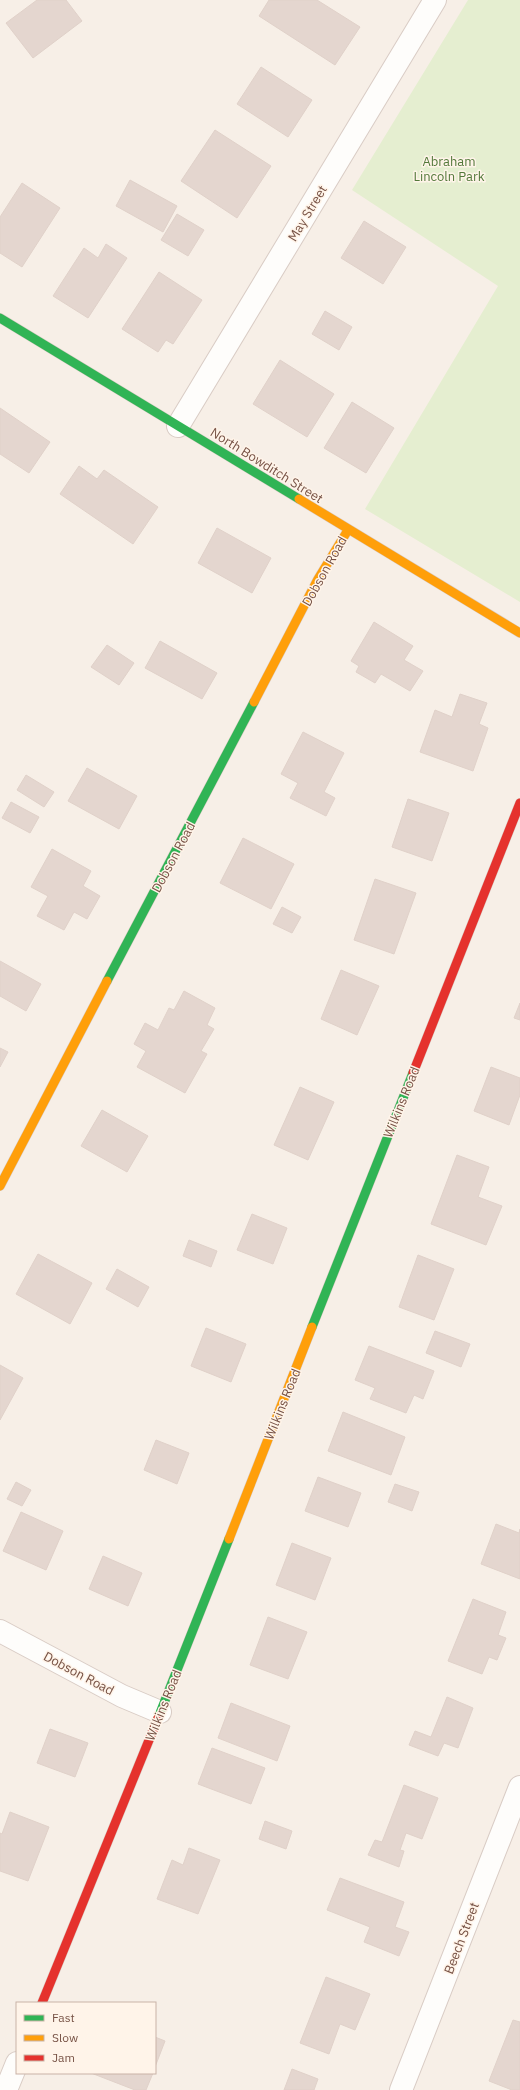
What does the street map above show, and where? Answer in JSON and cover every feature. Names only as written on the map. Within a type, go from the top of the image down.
[{"type":"street","name":"May Street","points":[[178,426],[435,0]]},
{"type":"street","name":"North Bowditch Street","points":[[0,318],[520,633]]},
{"type":"street","name":"Dobson Road","points":[[0,1186],[318,580],[348,530]]},
{"type":"street","name":"Wilkins Road","points":[[42,2002],[160,1712],[520,803]]},
{"type":"street","name":"Dobson Road","points":[[0,1631],[116,1693],[160,1712]]},
{"type":"street","name":"Beech Street","points":[[401,2090],[520,1787]]},
{"type":"street","points":[[6,2090],[16,2065]]},
{"type":"green space","name":"Abraham Lincoln Park","points":[[468,0],[520,0],[520,602],[365,509],[498,286],[352,190]]},
{"type":"building","points":[[37,0],[66,0],[82,21],[33,58],[6,23]]},
{"type":"building","points":[[269,0],[317,0],[360,27],[335,65],[259,16]]},
{"type":"building","points":[[261,67],[312,100],[288,137],[237,104]]},
{"type":"building","points":[[215,130],[271,166],[237,218],[181,181]]},
{"type":"building","points":[[130,180],[177,206],[163,232],[116,206]]},
{"type":"building","points":[[22,183],[60,208],[22,267],[0,253],[0,217]]},
{"type":"building","points":[[177,214],[204,230],[188,256],[161,240]]},
{"type":"building","points":[[364,221],[406,247],[383,284],[341,258]]},
{"type":"building","points":[[106,244],[127,258],[88,318],[53,296],[84,248],[98,258]]},
{"type":"building","points":[[159,272],[202,300],[173,344],[166,340],[158,352],[122,329]]},
{"type":"building","points":[[325,311],[352,327],[339,350],[312,334]]},
{"type":"building","points":[[280,360],[334,394],[307,437],[253,404]]},
{"type":"building","points":[[352,402],[394,428],[366,473],[324,448]]},
{"type":"building","points":[[0,408],[50,442],[29,473],[0,454]]},
{"type":"building","points":[[79,466],[97,479],[104,470],[158,507],[133,544],[60,494]]},
{"type":"building","points":[[217,528],[271,558],[252,593],[198,563]]},
{"type":"building","points":[[374,622],[413,646],[404,660],[423,671],[410,691],[381,674],[375,683],[356,672],[359,666],[351,661]]},
{"type":"building","points":[[160,641],[217,673],[202,699],[145,668]]},
{"type":"building","points":[[107,645],[134,663],[119,685],[91,667]]},
{"type":"building","points":[[460,694],[487,703],[479,724],[488,728],[473,771],[420,752],[435,710],[452,717]]},
{"type":"building","points":[[303,732],[344,753],[324,792],[335,798],[326,816],[290,798],[298,783],[281,774]]},
{"type":"building","points":[[87,768],[137,796],[119,829],[68,801]]},
{"type":"building","points":[[26,775],[54,792],[44,807],[17,790]]},
{"type":"building","points":[[408,799],[449,813],[432,861],[392,847]]},
{"type":"building","points":[[11,802],[39,817],[30,833],[2,818]]},
{"type":"building","points":[[243,838],[294,864],[271,909],[220,883]]},
{"type":"building","points":[[52,849],[91,871],[83,886],[100,896],[87,919],[74,912],[64,930],[37,916],[48,896],[31,887]]},
{"type":"building","points":[[375,879],[416,893],[394,954],[354,940]]},
{"type":"building","points":[[282,907],[301,917],[292,933],[273,924]]},
{"type":"building","points":[[0,961],[41,984],[26,1011],[0,996]]},
{"type":"building","points":[[341,970],[379,986],[357,1035],[321,1019]]},
{"type":"building","points":[[184,991],[215,1008],[207,1025],[214,1029],[201,1051],[207,1054],[185,1093],[137,1067],[146,1051],[134,1044],[145,1023],[158,1030],[169,1008],[174,1010]]},
{"type":"building","points":[[520,1003],[520,1020],[514,1018]]},
{"type":"building","points":[[0,1048],[8,1052],[0,1067]]},
{"type":"building","points":[[491,1067],[520,1078],[520,1095],[509,1125],[474,1111]]},
{"type":"building","points":[[300,1087],[334,1102],[308,1160],[274,1145]]},
{"type":"building","points":[[102,1110],[148,1136],[127,1172],[81,1146]]},
{"type":"building","points":[[457,1155],[489,1167],[478,1197],[502,1206],[486,1245],[431,1224]]},
{"type":"building","points":[[252,1214],[287,1228],[273,1264],[237,1250]]},
{"type":"building","points":[[189,1240],[217,1251],[211,1267],[183,1256]]},
{"type":"building","points":[[38,1254],[92,1283],[70,1324],[16,1294]]},
{"type":"building","points":[[418,1255],[454,1269],[434,1320],[399,1307]]},
{"type":"building","points":[[117,1269],[149,1287],[138,1307],[106,1289]]},
{"type":"building","points":[[206,1328],[246,1344],[231,1382],[191,1366]]},
{"type":"building","points":[[435,1331],[470,1344],[461,1367],[426,1353]]},
{"type":"building","points":[[369,1346],[434,1371],[423,1399],[414,1395],[406,1413],[370,1399],[375,1388],[355,1380]]},
{"type":"building","points":[[0,1365],[23,1378],[0,1420]]},
{"type":"building","points":[[343,1412],[405,1437],[391,1475],[328,1451]]},
{"type":"building","points":[[156,1440],[189,1453],[177,1484],[144,1470]]},
{"type":"building","points":[[318,1477],[361,1493],[348,1527],[305,1511]]},
{"type":"building","points":[[16,1482],[31,1490],[22,1506],[7,1499]]},
{"type":"building","points":[[395,1484],[419,1492],[412,1511],[388,1502]]},
{"type":"building","points":[[21,1512],[63,1531],[46,1570],[3,1551]]},
{"type":"building","points":[[496,1524],[519,1533],[520,1529],[520,1579],[481,1564]]},
{"type":"building","points":[[292,1543],[331,1558],[315,1600],[276,1585]]},
{"type":"building","points":[[103,1556],[142,1573],[128,1606],[89,1589]]},
{"type":"building","points":[[473,1599],[506,1612],[498,1635],[506,1638],[497,1660],[489,1657],[482,1674],[448,1661]]},
{"type":"building","points":[[268,1617],[307,1632],[288,1679],[250,1665]]},
{"type":"building","points":[[447,1697],[473,1708],[458,1748],[444,1743],[438,1756],[409,1745],[415,1731],[431,1737]]},
{"type":"building","points":[[231,1703],[290,1726],[277,1761],[218,1738]]},
{"type":"building","points":[[50,1729],[88,1743],[75,1777],[37,1763]]},
{"type":"building","points":[[212,1748],[265,1768],[251,1804],[198,1784]]},
{"type":"building","points":[[404,1785],[438,1798],[422,1839],[406,1833],[400,1850],[404,1851],[399,1867],[368,1855],[375,1840],[382,1842]]},
{"type":"building","points":[[10,1812],[49,1827],[28,1881],[0,1871],[0,1833],[2,1834]]},
{"type":"building","points":[[265,1821],[292,1831],[286,1849],[259,1839]]},
{"type":"building","points":[[189,1848],[220,1860],[198,1914],[157,1899],[172,1860],[183,1865]]},
{"type":"building","points":[[340,1878],[404,1902],[395,1927],[409,1932],[399,1956],[364,1942],[370,1927],[327,1910]]},
{"type":"building","points":[[326,1977],[370,1994],[355,2030],[340,2024],[329,2054],[300,2043]]},
{"type":"building","points":[[513,2020],[520,2022],[520,2090],[512,2090],[489,2081]]},
{"type":"building","points":[[156,2037],[165,2041],[156,2064]]},
{"type":"building","points":[[292,2069],[318,2079],[314,2090],[284,2090]]},
{"type":"building","points":[[94,2074],[153,2074],[146,2090],[135,2090]]},
{"type":"traffic: fast","points":[[0,318],[299,499]]},
{"type":"traffic: fast","points":[[107,981],[254,702]]},
{"type":"traffic: fast","points":[[312,1327],[413,1073]]},
{"type":"traffic: fast","points":[[158,1718],[229,1539]]},
{"type":"traffic: slow","points":[[299,499],[520,633]]},
{"type":"traffic: slow","points":[[254,702],[318,579],[348,530]]},
{"type":"traffic: slow","points":[[0,1186],[107,981]]},
{"type":"traffic: slow","points":[[229,1539],[312,1327]]},
{"type":"traffic: jam","points":[[413,1073],[520,803]]},
{"type":"traffic: jam","points":[[42,2002],[158,1718]]}]
